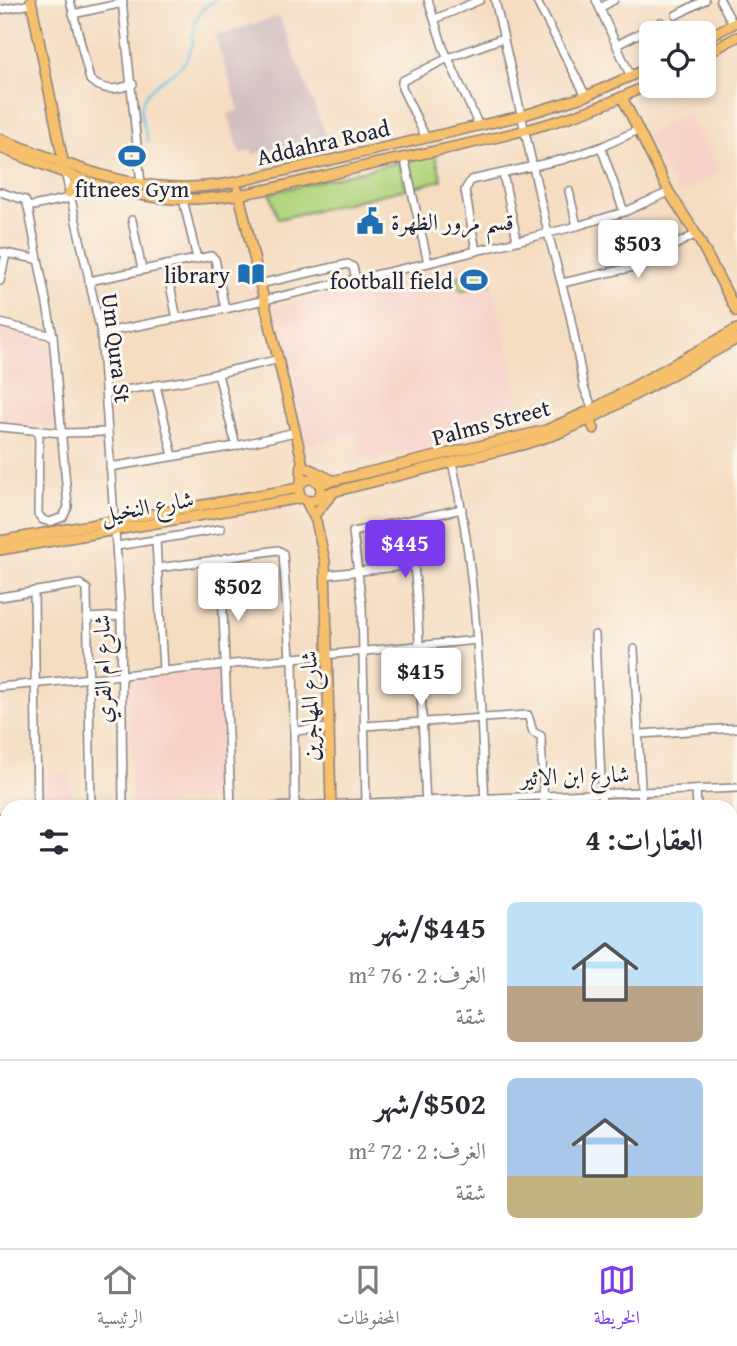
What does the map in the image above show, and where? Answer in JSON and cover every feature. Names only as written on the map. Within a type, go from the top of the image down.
[{"type":"main road","points":[[31,2],[64,167]]},
{"type":"main road","points":[[716,33],[735,23]]},
{"type":"main road","points":[[716,48],[737,37]]},
{"type":"main road","name":"Addahra Road","points":[[0,148],[108,179],[141,184],[193,187],[236,182],[521,116],[586,96],[639,73]]},
{"type":"main road","name":"Addahra Road","points":[[0,139],[64,167],[84,179],[127,193],[183,200],[239,194],[524,130],[639,89]]},
{"type":"main road","points":[[622,97],[669,192],[696,234],[736,310],[735,333]]},
{"type":"main road","points":[[69,195],[75,184],[84,179]]},
{"type":"main road","points":[[236,182],[303,465],[300,485],[311,498]]},
{"type":"main road","name":"Palms Street","points":[[300,485],[307,480],[337,484],[524,450],[706,352],[735,333]]},
{"type":"main road","points":[[590,414],[594,429]]},
{"type":"main road","name":"Palms Street","points":[[311,498],[337,484],[529,435],[590,414]]},
{"type":"main road","points":[[286,501],[315,516],[337,484],[303,465]]},
{"type":"main road","points":[[303,465],[316,482],[311,498]]},
{"type":"main road","points":[[279,491],[294,479],[303,465]]},
{"type":"main road","name":"شارع النخيل","points":[[0,550],[300,485]]},
{"type":"main road","name":"شارع النخيل","points":[[0,541],[311,498]]},
{"type":"main road","name":"شارع المهاجرين","points":[[311,498],[325,575],[331,800]]},
{"type":"street","points":[[70,0],[88,74],[93,83],[109,89],[133,84]]},
{"type":"street","points":[[428,0],[448,58],[479,126]]},
{"type":"street","points":[[435,19],[480,0]]},
{"type":"street","points":[[495,0],[548,233],[576,342],[590,414]]},
{"type":"street","points":[[536,0],[586,96]]},
{"type":"street","points":[[614,0],[598,4],[631,77]]},
{"type":"street","points":[[676,15],[705,0]]},
{"type":"street","points":[[720,0],[735,23]]},
{"type":"street","points":[[0,10],[31,2]]},
{"type":"street","points":[[73,14],[123,2],[141,184]]},
{"type":"street","points":[[617,46],[639,34]]},
{"type":"street","points":[[426,138],[401,83],[405,78],[448,58],[503,38]]},
{"type":"street","points":[[476,251],[465,187],[471,180],[565,159],[601,147],[638,130]]},
{"type":"street","points":[[601,147],[624,212]]},
{"type":"street","points":[[404,157],[428,263]]},
{"type":"street","name":"Um Qura St","points":[[64,167],[101,333],[115,526]]},
{"type":"street","points":[[503,174],[517,240]]},
{"type":"street","points":[[569,191],[577,226]]},
{"type":"street","points":[[0,192],[25,200],[28,207],[52,336],[68,510],[61,519],[48,522],[38,514],[39,432]]},
{"type":"street","points":[[101,333],[225,309],[428,263],[577,226],[624,212],[669,192]]},
{"type":"street","points":[[28,207],[69,195]]},
{"type":"street","points":[[183,200],[197,259]]},
{"type":"street","points":[[132,220],[142,270]]},
{"type":"street","points":[[562,284],[634,267],[696,234]]},
{"type":"street","points":[[0,281],[3,253],[36,259]]},
{"type":"street","points":[[89,281],[209,256],[215,259],[225,309]]},
{"type":"street","points":[[260,284],[348,264],[353,267],[356,279]]},
{"type":"street","points":[[166,265],[177,319]]},
{"type":"street","points":[[0,323],[52,336]]},
{"type":"street","points":[[106,393],[218,374],[276,360]]},
{"type":"street","points":[[218,374],[236,446]]},
{"type":"street","points":[[156,385],[173,456]]},
{"type":"street","points":[[0,437],[0,427],[39,432],[108,432]]},
{"type":"street","points":[[110,467],[236,446],[295,432]]},
{"type":"street","points":[[452,462],[470,558],[485,800]]},
{"type":"street","points":[[366,800],[359,572],[353,532],[462,509]]},
{"type":"street","points":[[407,521],[414,565],[426,800]]},
{"type":"street","name":"شارع ام القري","points":[[115,526],[121,617],[123,800]]},
{"type":"street","points":[[117,546],[221,529]]},
{"type":"street","points":[[156,540],[163,671]]},
{"type":"street","points":[[158,568],[275,551],[283,553],[292,658],[295,800]]},
{"type":"street","points":[[223,559],[221,564],[231,800]]},
{"type":"street","points":[[325,575],[414,565]]},
{"type":"street","points":[[0,597],[83,584],[87,589],[91,800]]},
{"type":"street","points":[[34,591],[37,800]]},
{"type":"street","points":[[87,618],[121,617]]},
{"type":"street","points":[[595,635],[602,800]]},
{"type":"street","points":[[0,687],[477,640]]},
{"type":"street","points":[[634,649],[642,800]]},
{"type":"street","points":[[364,726],[526,715],[530,717],[533,732],[541,736],[544,800]]},
{"type":"street","points":[[294,731],[329,728]]},
{"type":"street","points":[[639,734],[737,728]]},
{"type":"street","name":"شارع ابن الاثير","points":[[510,800],[544,796],[737,788]]},
{"type":"street","points":[[696,790],[696,800]]},
{"type":"shaded area","points":[[279,16],[326,136],[253,154],[252,150],[240,153],[228,114],[239,109],[215,36]]},
{"type":"shaded area","points":[[687,112],[720,172],[679,195],[645,135]]},
{"type":"shaded area","points":[[487,258],[525,425],[362,462],[356,434],[301,446],[269,308]]},
{"type":"shaded area","points":[[0,329],[48,345],[56,423],[48,428],[0,423]]},
{"type":"shaded area","points":[[222,670],[223,800],[131,800],[130,681]]},
{"type":"shaded area","points":[[71,772],[72,800],[43,800],[41,773]]},
{"type":"green space","points":[[435,154],[442,180],[414,187],[408,161]]},
{"type":"green space","points":[[399,162],[406,189],[278,219],[270,193]]},
{"type":"green space","name":"football field","points":[[488,269],[491,284],[460,291],[457,276]]},
{"type":"waterway","points":[[148,141],[141,112],[144,100],[148,92],[185,61],[190,53],[199,13],[216,0]]},
{"type":"place","name":"fitnees Gym","points":[[132,156]]},
{"type":"place","name":"قسم مرور الظهرة","points":[[370,221]]},
{"type":"place","name":"library","points":[[251,274]]},
{"type":"place","name":"football field","points":[[474,280]]}]
